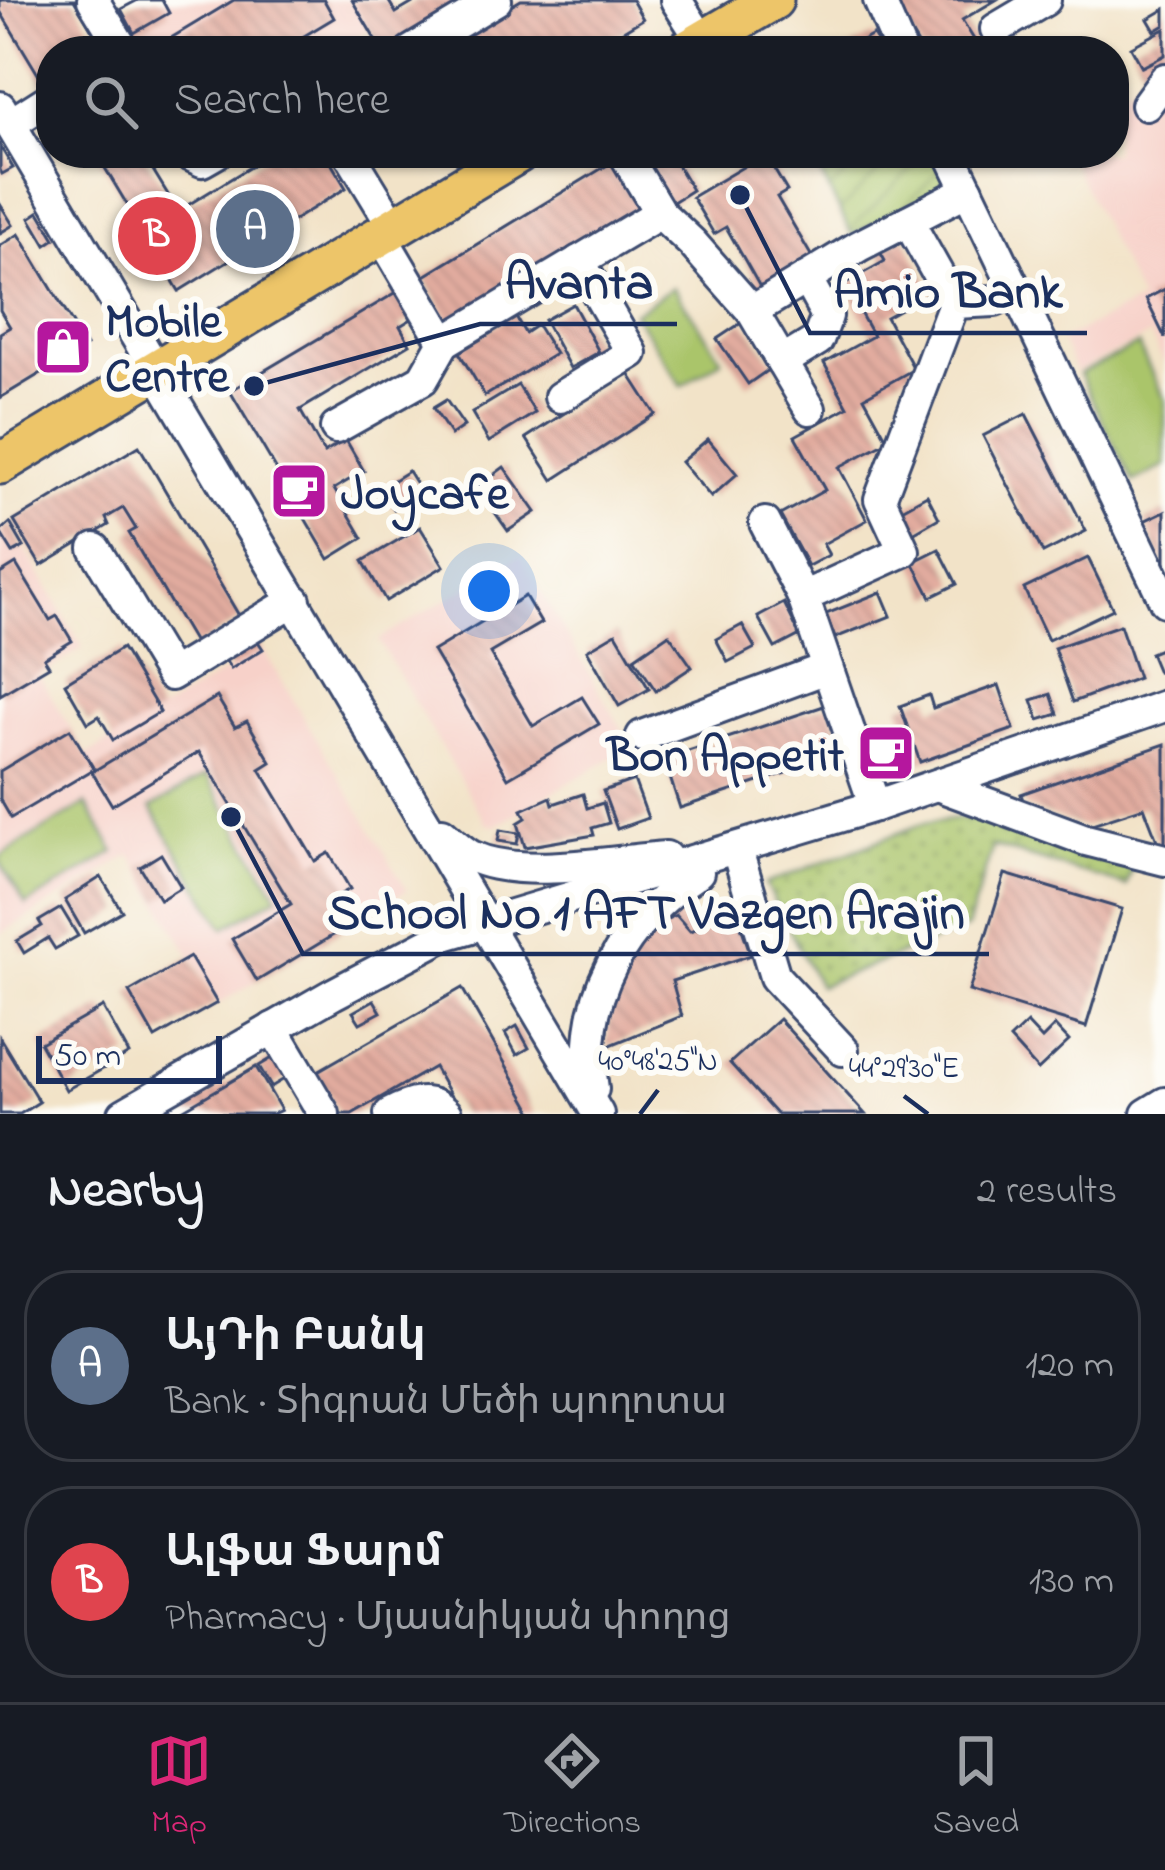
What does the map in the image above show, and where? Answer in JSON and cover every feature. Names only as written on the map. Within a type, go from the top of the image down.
[{"type":"main road","points":[[711,36],[773,0]]},
{"type":"main road","points":[[0,464],[493,168]]},
{"type":"street","points":[[93,0],[115,36]]},
{"type":"street","points":[[436,36],[496,0]]},
{"type":"street","points":[[676,0],[690,36]]},
{"type":"street","points":[[879,0],[895,36]]},
{"type":"street","points":[[996,29],[1046,0]]},
{"type":"street","points":[[36,104],[5,116],[36,168]]},
{"type":"street","points":[[36,168],[598,1113]]},
{"type":"street","points":[[356,168],[444,342]]},
{"type":"street","points":[[633,168],[660,213],[752,311],[810,409]]},
{"type":"street","points":[[957,168],[1165,601]]},
{"type":"street","points":[[752,311],[968,190]]},
{"type":"street","points":[[336,428],[423,379],[444,342],[660,213]]},
{"type":"street","points":[[803,597],[904,550],[880,500],[954,303],[908,221]]},
{"type":"street","points":[[560,397],[632,352],[579,261]]},
{"type":"street","points":[[782,362],[818,340],[827,316],[806,278]]},
{"type":"street","points":[[954,303],[995,301],[1016,290]]},
{"type":"street","points":[[765,523],[803,597],[874,806]]},
{"type":"street","points":[[95,549],[171,675],[295,600]]},
{"type":"street","points":[[641,736],[827,668]]},
{"type":"street","points":[[124,1114],[157,1106],[274,1028],[445,935],[874,806],[1165,706]]},
{"type":"street","points":[[937,785],[1086,839],[1165,860]]},
{"type":"street","points":[[426,819],[467,854],[522,866],[731,851]]},
{"type":"street","points":[[731,851],[775,977],[843,1050]]},
{"type":"street","points":[[598,1113],[587,1056],[590,1026],[608,968],[639,922],[666,894],[731,851]]},
{"type":"street","points":[[274,1028],[324,1114]]},
{"type":"street","points":[[391,1114],[409,1104],[428,1102],[446,1114]]},
{"type":"street","points":[[1147,1114],[1165,1103]]},
{"type":"shaded area","points":[[162,0],[352,0],[369,29],[358,36],[148,36],[143,28],[169,13]]},
{"type":"shaded area","points":[[1165,59],[1165,365],[1150,335],[1076,372],[1061,340],[1140,301],[1075,168],[1129,168],[1129,86]]},
{"type":"shaded area","points":[[0,532],[12,553],[24,547],[83,648],[39,676],[87,755],[263,649],[407,890],[219,1004],[131,855],[0,934]]},
{"type":"shaded area","points":[[520,556],[632,746],[495,826],[486,823],[378,640]]},
{"type":"green space","points":[[818,168],[944,168],[952,184],[852,235]]},
{"type":"green space","points":[[673,287],[722,359],[682,386],[634,313]]},
{"type":"green space","points":[[1138,345],[1165,400],[1165,466],[1133,482],[1079,374]]},
{"type":"green space","points":[[206,775],[278,896],[224,928],[151,808]]},
{"type":"green space","points":[[86,804],[115,852],[26,905],[0,856]]},
{"type":"green space","points":[[972,817],[1133,866],[1126,886],[993,846],[967,928],[819,986],[765,884],[922,824]]},
{"type":"building","points":[[0,0],[74,0],[96,36],[36,36],[36,71],[0,11]]},
{"type":"building","points":[[138,0],[162,0],[169,13],[134,33],[121,9]]},
{"type":"building","points":[[234,0],[324,0],[334,18],[304,36],[174,36]]},
{"type":"building","points":[[352,0],[388,0],[396,13],[418,0],[455,0],[460,10],[416,36],[373,36]]},
{"type":"building","points":[[521,0],[632,0],[643,19],[615,36],[461,36]]},
{"type":"building","points":[[891,0],[996,0],[962,20],[972,36],[913,36]]},
{"type":"building","points":[[1165,9],[1165,25],[1155,31],[1148,19]]},
{"type":"building","points":[[1165,29],[1165,55],[1142,67],[1131,47]]},
{"type":"building","points":[[0,146],[13,168],[2,174],[0,170]]},
{"type":"building","points":[[105,168],[152,168],[178,211],[248,168],[334,168],[346,188],[179,291]]},
{"type":"building","points":[[602,168],[618,168],[642,207],[450,322],[423,277]]},
{"type":"building","points":[[649,168],[679,168],[692,190],[670,204]]},
{"type":"building","points":[[741,168],[773,168],[787,191],[777,197],[812,257],[760,287],[726,227],[714,234],[692,197]]},
{"type":"building","points":[[0,204],[13,225],[0,233]]},
{"type":"building","points":[[39,212],[55,239],[46,245],[30,218]]},
{"type":"building","points":[[19,234],[86,346],[0,398],[0,333],[10,327],[0,310],[0,246]]},
{"type":"building","points":[[904,237],[933,291],[886,317],[914,369],[864,397],[888,441],[839,467],[867,520],[823,544],[829,555],[808,566],[780,515],[825,490],[795,436],[848,407],[824,363],[873,336],[844,284],[885,261],[879,250]]},
{"type":"building","points":[[1165,289],[1165,338],[1146,299]]},
{"type":"building","points":[[397,292],[413,318],[400,326],[410,344],[300,410],[324,453],[346,440],[364,471],[334,489],[363,538],[329,559],[230,391]]},
{"type":"building","points":[[573,304],[599,352],[570,368],[544,320]]},
{"type":"building","points":[[514,314],[525,333],[537,325],[555,354],[485,396],[457,349]]},
{"type":"building","points":[[744,321],[775,365],[748,384],[717,339]]},
{"type":"building","points":[[628,372],[655,414],[553,480],[526,438]]},
{"type":"building","points":[[518,385],[535,413],[489,442],[472,413]]},
{"type":"building","points":[[446,400],[464,426],[451,435],[433,408]]},
{"type":"building","points":[[1026,414],[1086,531],[1043,553],[983,436]]},
{"type":"building","points":[[708,439],[737,474],[711,497],[681,462]]},
{"type":"building","points":[[139,446],[241,619],[196,646],[129,533],[136,529],[123,508],[106,518],[109,525],[41,566],[14,521]]},
{"type":"building","points":[[504,467],[536,512],[508,531],[477,487]]},
{"type":"building","points":[[408,471],[421,492],[394,509],[381,488]]},
{"type":"building","points":[[927,495],[939,518],[913,533],[900,510]]},
{"type":"building","points":[[1165,511],[1165,568],[1144,521]]},
{"type":"building","points":[[10,523],[24,547],[13,553],[0,532]]},
{"type":"building","points":[[420,527],[444,566],[386,601],[363,561]]},
{"type":"building","points":[[939,549],[957,584],[931,597],[913,562]]},
{"type":"building","points":[[1088,558],[1113,609],[1048,640],[1024,589]]},
{"type":"building","points":[[16,564],[50,620],[57,616],[72,641],[44,658],[49,666],[0,695],[0,574]]},
{"type":"building","points":[[881,592],[891,616],[835,638],[826,614]]},
{"type":"building","points":[[525,596],[541,623],[490,653],[533,726],[582,697],[599,724],[508,778],[433,651]]},
{"type":"building","points":[[784,603],[800,635],[775,648],[758,617]]},
{"type":"building","points":[[742,625],[755,648],[728,662],[716,639]]},
{"type":"building","points":[[1120,625],[1138,678],[1073,702],[1054,648]]},
{"type":"building","points":[[616,633],[649,689],[619,706],[587,650]]},
{"type":"building","points":[[669,634],[692,667],[656,691],[634,658]]},
{"type":"building","points":[[255,637],[263,649],[231,669],[223,657]]},
{"type":"building","points":[[1165,647],[1165,669],[1158,672],[1150,653]]},
{"type":"building","points":[[122,648],[160,712],[113,740],[99,716],[88,723],[65,683]]},
{"type":"building","points":[[999,685],[1014,729],[920,762],[900,706],[929,695],[933,708]]},
{"type":"building","points":[[1051,694],[1058,714],[1039,720],[1032,700]]},
{"type":"building","points":[[217,697],[235,727],[247,721],[271,762],[260,769],[315,861],[329,853],[350,889],[339,895],[355,922],[257,981],[232,939],[291,904],[199,752],[112,805],[92,772]]},
{"type":"building","points":[[830,704],[846,753],[680,808],[664,759]]},
{"type":"building","points":[[70,729],[94,769],[11,818],[0,799],[0,771]]},
{"type":"building","name":"Bon Appetit","points":[[891,731],[904,767],[880,776],[868,740]]},
{"type":"building","points":[[1165,744],[1165,850],[1160,848],[1144,807],[1083,827],[1025,807],[1021,794]]},
{"type":"building","points":[[634,780],[648,818],[617,829],[603,791]]},
{"type":"building","points":[[583,794],[587,808],[603,803],[609,823],[592,828],[594,835],[525,847],[518,823],[526,818],[522,810],[551,797],[553,804]]},
{"type":"building","points":[[500,830],[519,833],[517,844],[498,841]]},
{"type":"building","points":[[161,854],[181,887],[160,900],[140,867]]},
{"type":"building","points":[[1005,874],[1122,909],[1086,1027],[969,991]]},
{"type":"building","points":[[101,877],[122,911],[84,933],[65,900]]},
{"type":"building","points":[[61,908],[78,936],[55,949],[48,938],[24,953],[17,941]]},
{"type":"building","points":[[712,908],[730,917],[737,915],[751,955],[672,981],[682,1016],[606,1047],[612,999],[639,942],[651,927],[676,915],[690,931],[706,925]]},
{"type":"building","points":[[190,957],[217,1003],[155,1038],[129,992]]},
{"type":"building","points":[[462,988],[534,1114],[461,1114],[434,1067],[352,1114],[340,1114],[316,1072]]},
{"type":"building","points":[[374,1000],[381,1012],[360,1023],[353,1012]]},
{"type":"building","points":[[103,1007],[129,1054],[66,1090],[40,1043]]},
{"type":"building","points":[[779,1019],[865,1114],[776,1114],[730,1063]]},
{"type":"building","points":[[1027,1023],[1042,1039],[1055,1026],[1069,1041],[1038,1070],[1010,1039]]},
{"type":"building","points":[[517,1026],[529,1048],[517,1055],[505,1033]]},
{"type":"building","points":[[0,1038],[39,1102],[20,1114],[0,1114]]},
{"type":"building","points":[[274,1057],[286,1078],[271,1087],[259,1066]]},
{"type":"building","points":[[256,1067],[281,1110],[273,1114],[184,1114],[182,1110]]},
{"type":"place","name":"Amio Bank","points":[[740,195]]},
{"type":"place","name":"ԱյԴի Բանկ","points":[[255,229]]},
{"type":"place","name":"Ալֆա Ֆարմ","points":[[157,236]]},
{"type":"place","name":"Mobile Centre","points":[[63,347]]},
{"type":"place","name":"Avanta","points":[[254,386]]},
{"type":"place","name":"Joycafe","points":[[299,491]]},
{"type":"place","name":"Bon Appetit","points":[[886,753]]},
{"type":"place","name":"School No 1 AFT Vazgen Arajin","points":[[231,817]]}]
